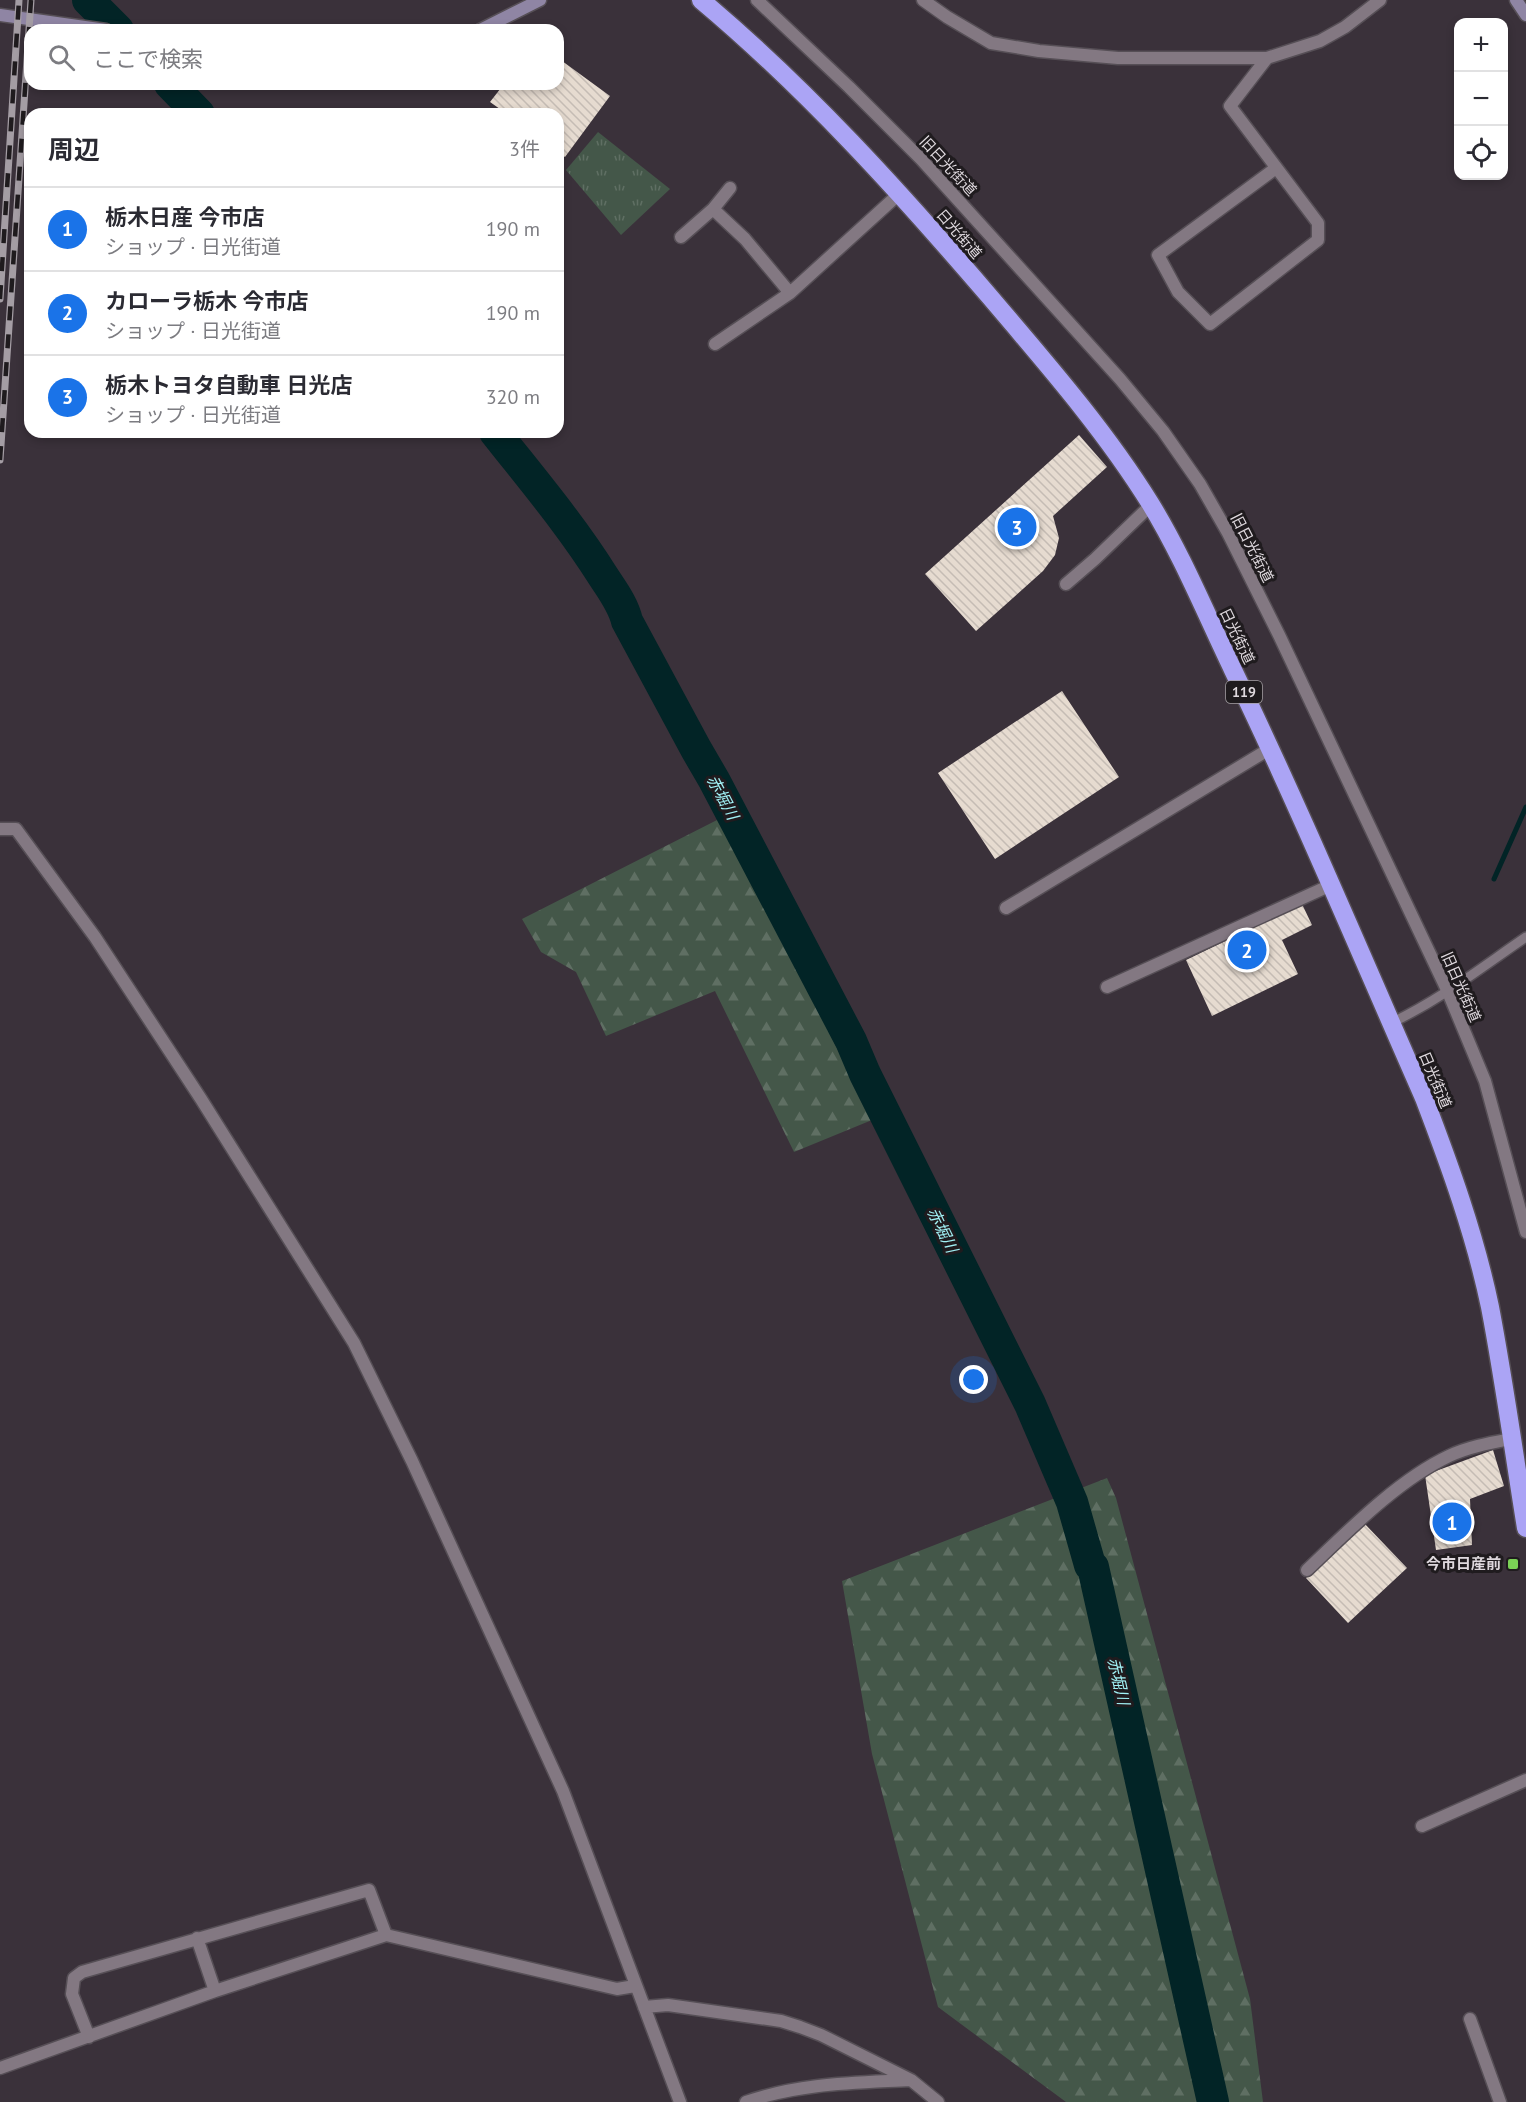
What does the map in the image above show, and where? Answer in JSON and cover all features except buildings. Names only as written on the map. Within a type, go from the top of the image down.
[{"type":"highway","name":"日光街道","points":[[701,0],[846,135],[900,194],[1042,357],[1121,460],[1151,505],[1271,748],[1428,1107],[1464,1209],[1490,1306],[1526,1528]]},
{"type":"street","points":[[492,24],[540,0]]},
{"type":"street","name":"旧日光街道","points":[[757,0],[921,159],[1120,380],[1163,431],[1200,484],[1228,533],[1284,645],[1448,992],[1485,1081],[1526,1232]]},
{"type":"street","points":[[923,0],[991,43],[1040,51],[1118,58],[1267,58],[1320,41],[1346,27],[1380,0]]},
{"type":"street","points":[[1516,0],[1526,15]]},
{"type":"street","points":[[0,15],[59,24]]},
{"type":"street","points":[[1267,58],[1230,106],[1318,223],[1318,240],[1210,324],[1178,292],[1158,255],[1276,168]]},
{"type":"street","points":[[681,237],[713,209],[730,188]]},
{"type":"street","points":[[715,344],[790,293],[900,194]]},
{"type":"street","points":[[713,209],[745,239],[790,293]]},
{"type":"street","points":[[1066,584],[1095,560],[1151,505]]},
{"type":"street","points":[[1006,908],[1271,748]]},
{"type":"street","points":[[0,829],[16,829],[95,937],[201,1099],[354,1343],[412,1461],[563,1791],[680,2102]]},
{"type":"street","points":[[1107,987],[1331,885]]},
{"type":"street","points":[[1307,1570],[1361,1519],[1404,1484],[1448,1456],[1477,1446],[1511,1439]]},
{"type":"street","points":[[1422,1826],[1526,1780]]},
{"type":"street","points":[[89,2037],[72,1994],[74,1978],[82,1972],[369,1890],[386,1935]]},
{"type":"street","points":[[0,2068],[215,1991],[386,1935],[617,1989],[635,1986]]},
{"type":"street","points":[[197,1938],[215,1991]]},
{"type":"street","points":[[644,2007],[668,2005],[781,2021],[821,2035],[912,2080],[938,2102]]},
{"type":"street","points":[[1470,2019],[1500,2102]]},
{"type":"street","points":[[746,2102],[813,2085],[912,2080]]},
{"type":"lane","points":[[1391,1023],[1419,1010],[1448,992],[1526,937]]},
{"type":"green space","points":[[598,132],[670,189],[621,235],[566,170]]},
{"type":"green space","points":[[719,819],[775,921],[872,1120],[794,1152],[715,991],[606,1036],[576,972],[541,952],[522,919]]},
{"type":"green space","points":[[1107,1478],[1116,1498],[1250,1999],[1263,2102],[1066,2102],[938,2007],[872,1754],[842,1581]]},
{"type":"waterway","name":"赤堀川","points":[[88,0],[112,24]]},
{"type":"waterway","name":"赤堀川","points":[[176,90],[193,108]]},
{"type":"waterway","name":"赤堀川","points":[[500,438],[578,539],[620,603],[627,621],[714,780],[851,1041],[865,1074],[1030,1404],[1072,1502],[1090,1565],[1093,1567],[1213,2102]]},
{"type":"waterway","points":[[1494,879],[1526,807]]},
{"type":"railway","points":[[0,299],[19,0]]},
{"type":"railway","points":[[29,24],[31,0]]},
{"type":"railway","points":[[0,460],[25,90]]},
{"type":"place","name":"栃木トヨタ自動車 日光店","points":[[1017,527]]},
{"type":"place","name":"カローラ栃木 今市店","points":[[1247,950]]},
{"type":"place","name":"栃木日産 今市店","points":[[1452,1522]]},
{"type":"place","name":"今市日産前","points":[[1513,1564]]}]
